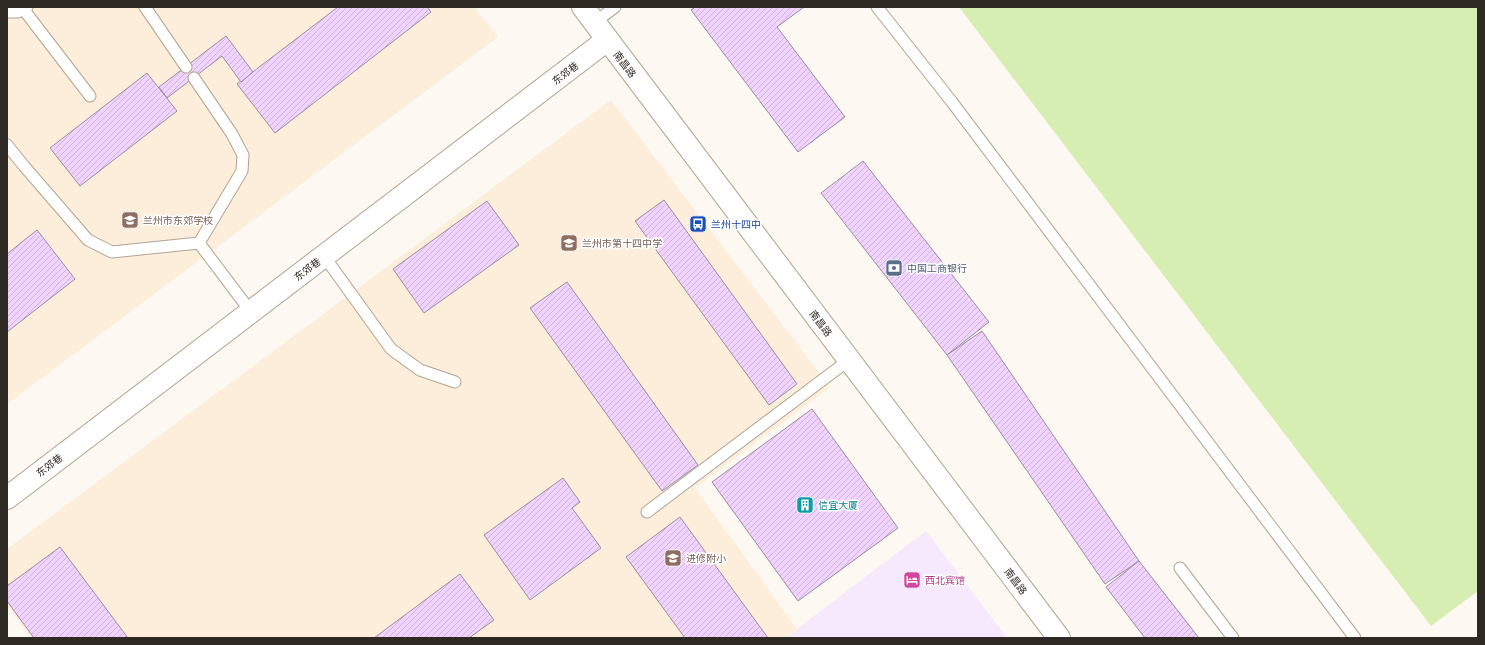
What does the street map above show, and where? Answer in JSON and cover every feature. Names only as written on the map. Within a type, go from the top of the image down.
[{"type":"main road","name":"南昌路","points":[[588,15],[1059,638]]},
{"type":"main road","name":"东郊巷","points":[[7,498],[607,40]]},
{"type":"lane","points":[[145,7],[186,67]]},
{"type":"lane","points":[[588,15],[615,7]]},
{"type":"lane","points":[[877,7],[952,102],[1355,638]]},
{"type":"lane","points":[[7,12],[18,12],[25,8],[90,96]]},
{"type":"lane","points":[[194,78],[232,134],[243,155],[242,171],[199,243]]},
{"type":"lane","points":[[7,145],[88,240],[112,252],[199,243]]},
{"type":"lane","points":[[199,243],[251,312]]},
{"type":"lane","points":[[324,256],[391,349],[420,370],[455,382]]},
{"type":"lane","points":[[647,512],[848,360]]},
{"type":"lane","points":[[1180,568],[1233,638]]},
{"type":"shaded area","name":"兰州市东郊学校","points":[[7,7],[474,7],[498,37],[7,404]]},
{"type":"shaded area","name":"兰州市第十四中学","points":[[611,100],[830,387],[695,488],[797,629],[785,638],[31,638],[7,606],[7,549]]},
{"type":"shaded area","name":"西北宾馆","points":[[926,531],[1007,638],[785,638]]},
{"type":"green space","points":[[959,7],[1478,7],[1478,591],[1431,626]]},
{"type":"building","points":[[338,7],[427,7],[431,12],[275,133],[237,84]]},
{"type":"building","points":[[695,7],[804,7],[777,27],[845,117],[798,152],[691,10]]},
{"type":"building","points":[[226,36],[253,72],[241,82],[222,56],[167,98],[159,87]]},
{"type":"building","points":[[147,73],[177,111],[80,186],[50,148]]},
{"type":"building","points":[[863,161],[989,322],[947,355],[821,193]]},
{"type":"building","points":[[664,200],[797,384],[769,405],[635,221]]},
{"type":"building","points":[[487,201],[519,245],[424,313],[393,269]]},
{"type":"building","points":[[37,230],[75,279],[7,332],[7,254]]},
{"type":"building","points":[[567,282],[698,465],[662,491],[530,308]]},
{"type":"building","points":[[982,331],[1139,561],[1105,584],[947,355]]},
{"type":"building","name":"信宜大厦","points":[[812,409],[898,528],[798,601],[712,482]]},
{"type":"building","points":[[563,478],[580,502],[572,508],[601,548],[530,600],[484,535]]},
{"type":"building","points":[[680,517],[768,638],[685,638],[626,557]]},
{"type":"building","points":[[60,547],[128,638],[34,638],[7,601],[7,586]]},
{"type":"building","points":[[1139,561],[1199,638],[1145,638],[1106,587]]},
{"type":"building","points":[[460,574],[494,620],[469,638],[374,638]]},
{"type":"place","name":"兰州市东郊学校","points":[[130,220]]},
{"type":"place","name":"兰州十四中","points":[[698,224]]},
{"type":"place","name":"兰州市第十四中学","points":[[569,243]]},
{"type":"place","name":"中国工商银行","points":[[894,268]]},
{"type":"place","name":"信宜大厦","points":[[805,505]]},
{"type":"place","name":"进修附小","points":[[673,558]]},
{"type":"place","name":"西北宾馆","points":[[912,580]]}]
